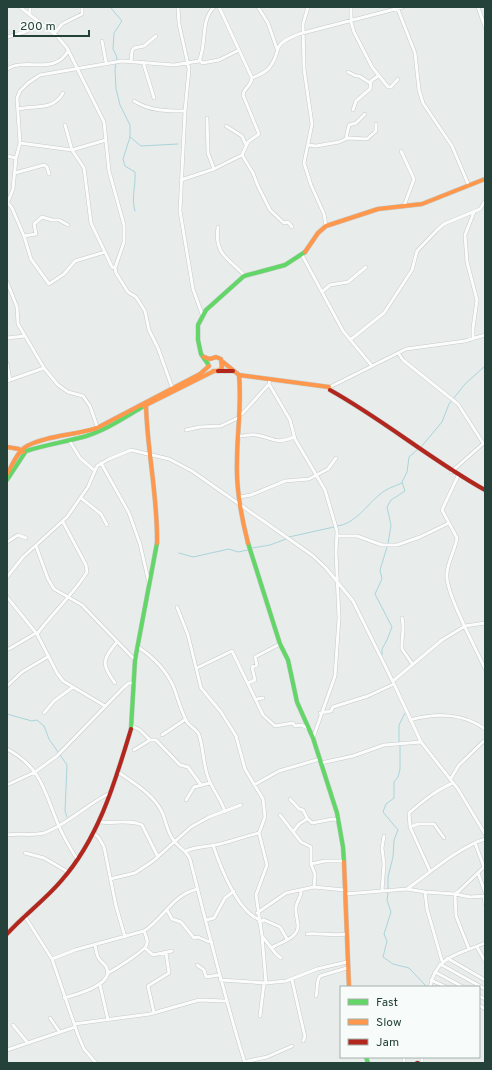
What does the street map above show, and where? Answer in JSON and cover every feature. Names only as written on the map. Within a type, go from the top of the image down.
[{"type":"street","points":[[20,7],[54,34],[68,51],[104,122],[109,170],[124,225],[124,242],[115,268],[117,276],[126,289],[136,297],[145,311],[149,330],[173,389]]},
{"type":"street","points":[[30,7],[30,16]]},
{"type":"street","points":[[54,34],[62,24],[82,14],[82,7]]},
{"type":"street","points":[[178,7],[179,24],[189,62],[181,180],[181,225],[193,289],[202,314]]},
{"type":"street","points":[[200,60],[206,18],[214,7]]},
{"type":"street","points":[[181,180],[214,169],[242,155],[246,145],[259,134],[243,95],[244,91],[251,84],[252,78],[219,7]]},
{"type":"street","points":[[258,7],[268,23],[277,49]]},
{"type":"street","points":[[308,7],[304,15],[304,69],[312,124],[304,163],[311,185],[324,214],[326,226]]},
{"type":"street","points":[[351,7],[351,22],[354,32],[378,76],[390,88],[398,79]]},
{"type":"street","points":[[252,78],[268,69],[281,43],[303,33],[351,22],[403,7]]},
{"type":"street","points":[[478,7],[485,27]]},
{"type":"street","points":[[397,8],[415,53],[419,90],[423,103],[452,146],[469,186]]},
{"type":"street","points":[[7,37],[31,30],[40,24]]},
{"type":"street","points":[[131,61],[132,51],[134,48],[144,46],[156,36]]},
{"type":"street","points":[[102,41],[106,62]]},
{"type":"street","points":[[105,252],[75,261],[64,274],[49,284],[31,259],[24,236],[7,203],[13,189],[16,158],[20,143],[18,94],[36,77],[78,70],[106,62],[131,61],[174,65],[200,60],[202,63],[219,60],[239,50]]},
{"type":"street","points":[[7,69],[17,65],[38,65],[62,61],[68,51]]},
{"type":"street","points":[[143,62],[154,98]]},
{"type":"street","points":[[348,72],[359,76],[370,83]]},
{"type":"street","points":[[352,110],[356,101],[370,89],[370,83],[378,76]]},
{"type":"street","points":[[18,108],[40,108],[49,106],[56,102],[62,93]]},
{"type":"street","points":[[134,101],[146,108],[160,111],[185,111]]},
{"type":"street","points":[[346,138],[349,124],[356,123],[366,114]]},
{"type":"street","points":[[206,118],[208,153],[214,169]]},
{"type":"street","points":[[308,145],[316,146],[339,142],[346,138],[369,138],[376,131],[376,124]]},
{"type":"street","points":[[65,125],[72,150],[84,168],[90,220],[112,267],[115,268]]},
{"type":"street","points":[[226,126],[242,136],[246,145]]},
{"type":"street","points":[[20,143],[72,150],[106,140]]},
{"type":"street","points":[[401,151],[414,179],[404,206]]},
{"type":"street","points":[[242,155],[253,172],[270,210],[284,223],[288,222],[292,227]]},
{"type":"street","points":[[7,156],[16,158]]},
{"type":"street","points":[[15,173],[44,165],[47,167],[48,174]]},
{"type":"street","points":[[232,371],[216,371],[209,365],[199,348],[197,332],[202,314],[244,276],[274,269],[302,255],[313,238],[326,226],[378,209],[422,204],[485,179]]},
{"type":"street","points":[[350,340],[384,313],[412,270],[417,251],[437,230],[444,224],[482,208],[485,201]]},
{"type":"street","points":[[473,339],[477,300],[467,262],[465,235],[474,212]]},
{"type":"street","points":[[24,236],[36,234],[35,222],[42,217],[52,220],[60,220],[68,225]]},
{"type":"street","points":[[218,227],[218,247],[222,254],[244,276]]},
{"type":"street","points":[[302,255],[350,340],[372,366]]},
{"type":"street","points":[[323,291],[330,285],[348,282],[366,267]]},
{"type":"street","points":[[7,282],[16,307],[18,324],[44,368],[58,386],[68,392],[83,396],[90,406],[98,429]]},
{"type":"street","points":[[330,388],[398,353],[416,347],[473,339],[485,335]]},
{"type":"street","points":[[7,338],[25,336]]},
{"type":"street","points":[[398,353],[404,360],[458,404],[484,443],[451,472]]},
{"type":"street","points":[[204,357],[210,359],[218,357],[232,371],[239,375],[269,382],[330,388],[416,444],[451,472],[485,490]]},
{"type":"street","points":[[7,480],[23,452],[31,448],[84,437],[200,374],[209,365],[210,359]]},
{"type":"street","points":[[173,389],[222,368],[223,362]]},
{"type":"street","points":[[7,363],[8,380],[44,368]]},
{"type":"street","points":[[239,375],[242,415],[237,451],[240,505],[250,549],[280,644],[288,660],[297,702],[313,738],[339,820],[344,861],[347,968],[350,986]]},
{"type":"street","points":[[186,430],[200,427],[221,426],[242,415],[269,382]]},
{"type":"street","points":[[269,382],[290,420],[294,437],[325,490],[334,516],[337,531],[339,618],[335,676],[320,713],[313,738]]},
{"type":"street","points":[[7,474],[29,445],[98,429],[146,405],[154,399]]},
{"type":"street","points":[[7,934],[24,915],[46,896],[68,872],[94,833],[118,772],[132,726],[135,660],[157,548],[158,532],[147,436],[146,405]]},
{"type":"street","points":[[240,436],[257,435],[275,441],[286,441],[294,437]]},
{"type":"street","points":[[70,440],[80,458],[94,470]]},
{"type":"street","points":[[7,447],[23,452]]},
{"type":"street","points":[[7,577],[24,557],[63,522],[81,498],[88,487],[94,470],[101,463],[131,450],[150,454],[177,463],[240,505],[317,560],[337,582],[355,605],[394,683],[421,742],[453,783],[476,817],[485,834]]},
{"type":"street","points":[[240,497],[251,495],[285,481],[307,479],[328,469],[336,458]]},
{"type":"street","points":[[101,463],[129,513],[140,544],[149,583]]},
{"type":"street","points":[[458,476],[442,508],[443,513],[457,538],[447,578],[465,626],[485,669]]},
{"type":"street","points":[[81,498],[101,514],[107,525]]},
{"type":"street","points":[[9,649],[37,633],[46,621],[64,604],[67,597],[85,575],[87,568],[63,522]]},
{"type":"street","points":[[337,536],[357,536],[382,545],[397,545],[420,537],[449,523]]},
{"type":"street","points":[[7,542],[18,535],[26,538]]},
{"type":"street","points":[[36,546],[48,579],[57,591],[82,605],[135,660]]},
{"type":"street","points":[[7,597],[37,633],[56,673],[73,687],[105,706]]},
{"type":"street","points":[[177,607],[188,635],[202,688],[221,712],[236,736],[241,760],[263,799],[265,814],[264,824],[259,833],[267,862],[256,891],[257,912],[262,936],[265,983],[260,1016]]},
{"type":"street","points":[[402,618],[404,624],[401,632],[403,638],[402,649],[413,665]]},
{"type":"street","points":[[320,713],[331,711],[333,707],[363,698],[394,683],[442,640],[465,626],[485,623]]},
{"type":"street","points":[[115,683],[107,672],[104,664],[107,656],[117,642]]},
{"type":"street","points":[[248,683],[255,680],[252,667],[257,665],[255,657],[280,644]]},
{"type":"street","points":[[138,647],[149,655],[165,674],[173,687],[186,719],[199,736],[210,783],[222,801],[225,812]]},
{"type":"street","points":[[197,668],[232,651],[257,699],[263,715],[275,726],[293,723],[295,726],[301,725],[308,728]]},
{"type":"street","points":[[7,686],[22,672],[49,656]]},
{"type":"street","points":[[7,785],[35,772],[57,756],[127,685],[134,683]]},
{"type":"street","points":[[44,713],[54,701],[73,687]]},
{"type":"street","points":[[257,699],[263,698]]},
{"type":"street","points":[[410,720],[428,715],[461,718],[475,722],[485,729]]},
{"type":"street","points":[[162,735],[186,719]]},
{"type":"street","points":[[132,726],[140,730],[150,740]]},
{"type":"street","points":[[134,750],[150,740],[156,740],[180,765],[188,767],[201,785]]},
{"type":"street","points":[[450,780],[459,765],[485,740]]},
{"type":"street","points":[[254,785],[279,771],[321,761],[352,756],[384,745],[421,742]]},
{"type":"street","points":[[480,745],[485,747]]},
{"type":"street","points":[[7,749],[21,758],[35,772],[45,788],[58,825],[77,859]]},
{"type":"street","points":[[118,772],[141,787],[157,805],[175,842],[186,851],[190,859],[212,942],[225,1001],[245,1062],[267,1056],[292,1046]]},
{"type":"street","points":[[186,800],[192,789],[210,783]]},
{"type":"street","points":[[430,871],[410,827],[409,813],[427,800],[431,794],[453,783]]},
{"type":"street","points":[[7,835],[41,833],[58,825],[91,802],[110,793]]},
{"type":"street","points":[[290,799],[299,809],[303,810],[307,819],[312,823],[339,820]]},
{"type":"street","points":[[110,878],[135,873],[158,857],[191,827],[208,817],[241,805]]},
{"type":"street","points":[[280,815],[302,844],[311,847],[311,864],[315,874],[314,887]]},
{"type":"street","points":[[293,832],[299,824],[307,819]]},
{"type":"street","points":[[99,822],[110,824],[136,823],[142,825],[158,857]]},
{"type":"street","points":[[410,827],[434,824],[444,838]]},
{"type":"street","points":[[94,833],[104,847],[110,878],[125,937]]},
{"type":"street","points":[[186,851],[259,833]]},
{"type":"street","points":[[382,891],[384,864],[382,848],[384,836]]},
{"type":"street","points":[[407,889],[430,871],[475,843],[485,839]]},
{"type":"street","points":[[454,894],[484,866],[475,843]]},
{"type":"street","points":[[213,845],[219,863],[244,907],[259,920],[264,920],[277,926],[287,939]]},
{"type":"street","points":[[24,854],[44,858],[68,872]]},
{"type":"street","points":[[311,864],[325,861],[344,861]]},
{"type":"street","points":[[478,873],[485,895],[485,904]]},
{"type":"street","points":[[257,912],[286,893],[314,887],[345,892],[407,889],[470,897],[485,895]]},
{"type":"street","points":[[52,959],[144,931],[183,895],[198,889]]},
{"type":"street","points":[[273,947],[294,936],[298,929],[296,906],[301,898],[301,890]]},
{"type":"street","points":[[206,920],[214,918],[225,898],[234,891]]},
{"type":"street","points":[[425,892],[426,907],[441,962],[485,989]]},
{"type":"street","points":[[454,894],[456,916],[469,949]]},
{"type":"street","points":[[166,910],[172,919],[181,922],[194,938],[198,937],[212,942]]},
{"type":"street","points":[[24,915],[52,959],[80,1042],[96,1063]]},
{"type":"street","points":[[64,998],[100,985],[108,973],[117,969],[145,948],[147,940],[144,931]]},
{"type":"street","points":[[307,934],[327,933],[331,936],[347,934]]},
{"type":"street","points":[[262,936],[281,958]]},
{"type":"street","points":[[430,986],[431,980],[441,962],[447,958],[485,943]]},
{"type":"street","points":[[95,945],[98,958],[107,967],[108,973]]},
{"type":"street","points":[[476,947],[485,961]]},
{"type":"street","points":[[145,948],[152,955],[172,951]]},
{"type":"street","points":[[154,1013],[148,986],[169,973],[166,953]]},
{"type":"street","points":[[447,958],[485,980]]},
{"type":"street","points":[[220,980],[265,983],[292,980],[317,969],[347,962]]},
{"type":"street","points":[[197,965],[204,970],[206,978],[219,976]]},
{"type":"street","points":[[316,996],[318,989],[317,982],[320,976],[347,968]]},
{"type":"street","points":[[435,972],[461,986]]},
{"type":"street","points":[[292,980],[304,1037],[303,1041]]},
{"type":"street","points":[[431,980],[444,986]]},
{"type":"street","points":[[100,985],[108,1020]]},
{"type":"street","points":[[7,1050],[74,1026],[154,1013],[200,1000],[225,1001]]},
{"type":"street","points":[[50,1018],[59,1031]]},
{"type":"street","points":[[13,1025],[27,1042]]},
{"type":"waterway","points":[[110,7],[122,21],[114,33],[113,49],[117,57],[115,70],[116,89],[120,105],[130,125],[130,137],[123,159],[125,166],[135,172],[133,202],[135,211]]},
{"type":"waterway","points":[[130,137],[141,146],[178,144]]},
{"type":"waterway","points":[[485,306],[485,320]]},
{"type":"waterway","points":[[421,447],[442,422],[449,404],[465,384],[485,366]]},
{"type":"waterway","points":[[388,544],[391,525],[387,507],[391,500],[405,491],[402,482],[407,472],[409,457],[418,449]]},
{"type":"waterway","points":[[337,526],[349,522],[360,514],[381,493],[402,483]]},
{"type":"waterway","points":[[289,537],[334,527]]},
{"type":"waterway","points":[[252,548],[270,545],[286,539]]},
{"type":"waterway","points":[[382,655],[382,649],[392,627],[375,594],[382,579],[380,570],[387,547]]},
{"type":"waterway","points":[[179,553],[193,557],[229,549],[238,552],[248,550]]},
{"type":"waterway","points":[[399,742],[399,725],[405,713]]},
{"type":"waterway","points":[[7,714],[32,721],[37,720],[44,726],[49,739],[67,765],[65,811],[67,817]]},
{"type":"waterway","points":[[388,889],[388,877],[393,857],[394,840],[398,830],[383,812],[386,804],[394,798],[394,782],[398,777],[400,769],[400,745]]},
{"type":"waterway","points":[[388,893],[387,900],[391,912],[384,934],[387,941],[383,957],[393,964],[409,968],[426,986]]},
{"type":"traffic: fast","points":[[208,364],[201,354],[198,340],[198,325],[206,310],[244,276],[285,265],[305,252]]},
{"type":"traffic: fast","points":[[7,480],[26,451],[83,437],[99,431],[144,406]]},
{"type":"traffic: fast","points":[[131,729],[135,660],[157,543]]},
{"type":"traffic: fast","points":[[248,543],[280,644],[288,660],[297,702],[313,738],[337,813],[344,862]]},
{"type":"traffic: fast","points":[[366,1058],[368,1063]]},
{"type":"traffic: slow","points":[[305,252],[318,233],[326,226],[378,209],[422,204],[485,179]]},
{"type":"traffic: slow","points":[[204,357],[210,359],[216,357],[221,359],[222,368],[218,371],[213,371]]},
{"type":"traffic: slow","points":[[223,362],[239,375],[329,387]]},
{"type":"traffic: slow","points":[[7,474],[18,455],[27,446],[43,440],[97,428],[200,374],[209,366]]},
{"type":"traffic: slow","points":[[144,406],[214,371]]},
{"type":"traffic: slow","points":[[239,375],[240,397],[237,481],[241,512],[248,543]]},
{"type":"traffic: slow","points":[[146,405],[148,440],[156,508],[157,543]]},
{"type":"traffic: slow","points":[[7,447],[19,449],[23,452]]},
{"type":"traffic: slow","points":[[344,862],[349,986]]},
{"type":"traffic: jam","points":[[218,371],[233,371]]},
{"type":"traffic: jam","points":[[330,390],[485,490]]},
{"type":"traffic: jam","points":[[7,934],[55,888],[86,847],[96,828],[112,789],[131,729]]}]
